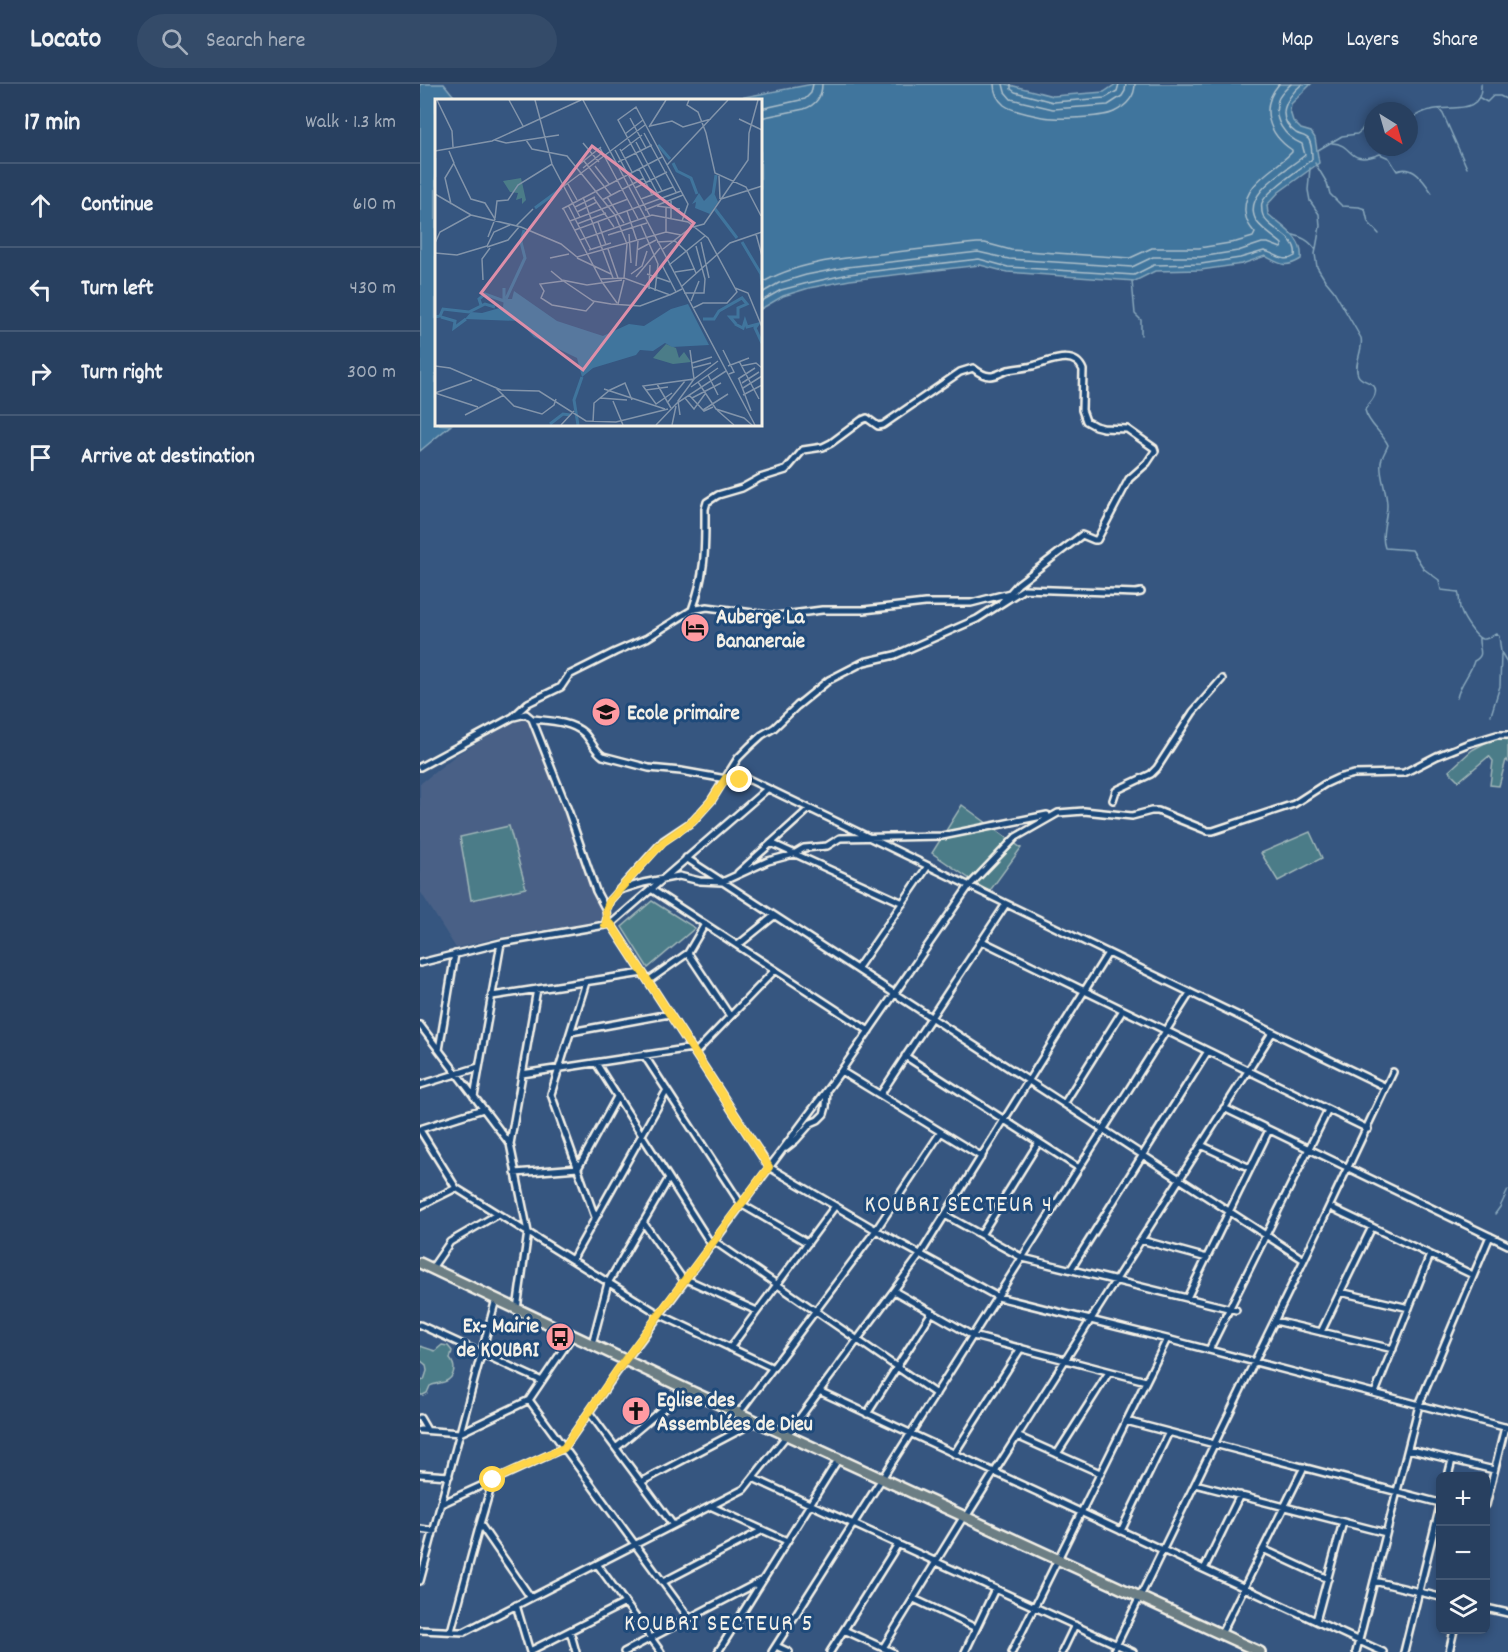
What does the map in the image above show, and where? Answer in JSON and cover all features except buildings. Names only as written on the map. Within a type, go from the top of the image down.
[{"type":"highway","points":[[424,1266],[686,1389],[1260,1652]]},
{"type":"street","points":[[692,610],[704,570],[706,502],[718,495],[742,488],[760,478],[786,470],[804,450],[823,447],[831,443],[862,420],[867,418],[878,426],[883,425],[960,372],[974,368],[987,376],[993,376],[1035,366],[1052,359],[1074,360],[1081,365],[1083,370],[1082,410],[1086,421],[1103,428],[1127,429],[1155,451],[1147,463],[1129,480],[1097,540],[1082,535],[1018,584],[1001,603]]},
{"type":"street","points":[[606,910],[610,900],[663,842],[693,821],[711,801],[738,758],[762,735],[774,728],[796,706],[829,680],[864,662],[895,655],[952,631],[977,619],[1024,589]]},
{"type":"street","points":[[420,767],[513,717],[528,703],[561,687],[569,675],[647,638],[692,610],[707,607],[776,616],[822,610],[864,610],[925,603],[971,603],[1024,589],[1141,592]]},
{"type":"street","points":[[1113,800],[1116,791],[1151,774],[1157,768],[1193,712],[1222,678]]},
{"type":"street","points":[[513,717],[526,714],[532,719],[568,810],[596,891],[606,910],[608,925],[643,973],[769,1167],[876,1230],[998,1297],[1506,1428],[1490,1486]]},
{"type":"street","points":[[532,719],[570,725],[584,734],[598,753],[603,756],[648,768],[746,779],[1386,1087]]},
{"type":"street","points":[[619,891],[665,877],[679,876],[723,883],[768,861],[794,854],[804,848],[827,846],[840,838],[942,836],[1058,813],[1084,812],[1132,816],[1151,810],[1213,831],[1294,804],[1338,778],[1354,774],[1404,773],[1467,744],[1497,735],[1508,735]]},
{"type":"street","points":[[420,963],[501,943],[608,925],[767,789]]},
{"type":"street","points":[[733,877],[809,809]]},
{"type":"street","points":[[441,1504],[564,1448],[625,1360],[841,1071],[969,886],[1016,837],[1058,813]]},
{"type":"street","points":[[771,843],[903,903]]},
{"type":"street","points":[[686,858],[1304,1260]]},
{"type":"street","points":[[857,969],[928,866]]},
{"type":"street","points":[[651,889],[869,1031]]},
{"type":"street","points":[[880,1095],[1006,904]]},
{"type":"street","points":[[738,945],[774,916]]},
{"type":"street","points":[[648,981],[688,953],[705,924]]},
{"type":"street","points":[[982,941],[1368,1129]]},
{"type":"street","points":[[474,1097],[501,943]]},
{"type":"street","points":[[688,953],[730,1016]]},
{"type":"street","points":[[420,1630],[464,1632],[744,1489],[921,1255],[1108,953]]},
{"type":"street","points":[[439,1050],[455,954]]},
{"type":"street","points":[[522,1074],[693,1051],[775,970]]},
{"type":"street","points":[[492,996],[643,973]]},
{"type":"street","points":[[586,982],[551,1095],[595,1217]]},
{"type":"street","points":[[517,1309],[528,1232],[510,1144],[537,989]]},
{"type":"street","points":[[789,1652],[774,1649],[1190,993]]},
{"type":"street","points":[[1064,1104],[1123,1010]]},
{"type":"street","points":[[571,1032],[669,1014]]},
{"type":"street","points":[[420,1025],[510,1144]]},
{"type":"street","points":[[884,1648],[936,1562],[1272,1032]]},
{"type":"street","points":[[1071,1269],[1208,1052]]},
{"type":"street","points":[[644,1056],[741,1204],[808,1243]]},
{"type":"street","points":[[905,1056],[1079,1168]]},
{"type":"street","points":[[596,1063],[713,1243],[777,1284],[936,1394]]},
{"type":"street","points":[[420,1085],[479,1066]]},
{"type":"street","points":[[841,1071],[982,1157]]},
{"type":"street","points":[[1113,1652],[1368,1129],[1393,1072]]},
{"type":"street","points":[[572,1260],[667,1090]]},
{"type":"street","points":[[780,1153],[811,1123],[824,1114],[827,1090]]},
{"type":"street","points":[[578,1168],[617,1097]]},
{"type":"street","points":[[1224,1108],[1508,1245]]},
{"type":"street","points":[[483,1109],[420,1130],[456,1188],[659,1314],[773,1368]]},
{"type":"street","points":[[1209,1350],[1233,1309],[1328,1110]]},
{"type":"street","points":[[1187,1298],[1269,1130]]},
{"type":"street","points":[[739,1413],[876,1230],[941,1132]]},
{"type":"street","points":[[981,1234],[1039,1142]]},
{"type":"street","points":[[1201,1145],[1250,1168]]},
{"type":"street","points":[[515,1173],[578,1168]]},
{"type":"street","points":[[592,1344],[608,1282],[669,1178]]},
{"type":"street","points":[[421,1204],[456,1188]]},
{"type":"street","points":[[730,1348],[835,1206]]},
{"type":"street","points":[[1330,1207],[1473,1275]]},
{"type":"street","points":[[424,1266],[450,1242],[498,1214]]},
{"type":"street","points":[[945,1215],[1023,1258],[1233,1309]]},
{"type":"street","points":[[644,1222],[685,1280],[757,1311]]},
{"type":"street","points":[[1321,1332],[1372,1227]]},
{"type":"street","points":[[1356,1652],[1419,1405],[1490,1236]]},
{"type":"street","points":[[1141,1240],[1207,1258]]},
{"type":"street","points":[[1375,1393],[1430,1255]]},
{"type":"street","points":[[894,1291],[973,1336],[1146,1381]]},
{"type":"street","points":[[1340,1292],[1409,1308]]},
{"type":"street","points":[[420,1581],[496,1299]]},
{"type":"street","points":[[867,1414],[932,1312]]},
{"type":"street","points":[[1275,1321],[1393,1349]]},
{"type":"street","points":[[420,1325],[542,1382]]},
{"type":"street","points":[[420,1418],[423,1430],[460,1432],[529,1400],[573,1335]]},
{"type":"street","points":[[1012,1652],[1167,1339]]},
{"type":"street","points":[[954,1454],[1021,1348]]},
{"type":"street","points":[[1057,1454],[1109,1372]]},
{"type":"street","points":[[616,1448],[686,1389]]},
{"type":"street","points":[[819,1391],[1383,1652]]},
{"type":"street","points":[[529,1400],[689,1618]]},
{"type":"street","points":[[589,1412],[673,1525]]},
{"type":"street","points":[[641,1482],[757,1421]]},
{"type":"street","points":[[1126,1421],[1436,1503]]},
{"type":"street","points":[[1121,1531],[1169,1432]]},
{"type":"street","points":[[1017,1436],[1100,1473]]},
{"type":"street","points":[[1408,1449],[1494,1470]]},
{"type":"street","points":[[718,1652],[839,1458]]},
{"type":"street","points":[[1449,1472],[1452,1460]]},
{"type":"street","points":[[1221,1634],[1304,1467]]},
{"type":"street","points":[[420,1474],[448,1476]]},
{"type":"street","points":[[753,1478],[1133,1652]]},
{"type":"street","points":[[451,1631],[493,1480]]},
{"type":"street","points":[[1196,1484],[1386,1533]]},
{"type":"street","points":[[1204,1569],[1240,1495]]},
{"type":"street","points":[[710,1506],[787,1541]]},
{"type":"street","points":[[1404,1652],[1436,1521]]},
{"type":"street","points":[[1316,1621],[1343,1522]]},
{"type":"street","points":[[480,1524],[531,1598]]},
{"type":"street","points":[[420,1529],[434,1531]]},
{"type":"street","points":[[663,1582],[763,1530]]},
{"type":"street","points":[[830,1652],[898,1544]]},
{"type":"street","points":[[1263,1549],[1328,1579]]},
{"type":"street","points":[[597,1564],[661,1652]]},
{"type":"street","points":[[624,1652],[762,1581]]},
{"type":"street","points":[[1374,1581],[1436,1596]]},
{"type":"street","points":[[965,1652],[995,1589]]},
{"type":"street","points":[[914,1599],[976,1628]]},
{"type":"street","points":[[516,1605],[530,1652],[625,1603]]},
{"type":"street","points":[[1490,1609],[1508,1613]]},
{"type":"street","points":[[1062,1652],[1075,1625]]},
{"type":"street","points":[[844,1630],[892,1652]]},
{"type":"street","points":[[570,1631],[576,1652]]},
{"type":"street","points":[[1449,1652],[1453,1634]]},
{"type":"shaded area","points":[[524,716],[528,718],[604,920],[495,938],[456,948],[420,891],[420,784],[456,755]]},
{"type":"green space","points":[[1496,737],[1508,740],[1508,762],[1506,760],[1499,786],[1490,785],[1493,761],[1489,756],[1459,781],[1449,771],[1472,750]]},
{"type":"green space","points":[[962,805],[1021,848],[989,892],[932,853]]},
{"type":"green space","points":[[509,826],[526,888],[471,900],[460,837]]},
{"type":"green space","points":[[1310,832],[1322,858],[1278,881],[1261,853]]},
{"type":"green space","points":[[652,901],[695,928],[648,968],[622,927]]},
{"type":"green space","points":[[442,1345],[448,1346],[452,1351],[450,1359],[454,1367],[453,1374],[444,1382],[431,1385],[427,1393],[420,1395],[420,1381],[424,1380],[427,1371],[426,1365],[420,1360],[420,1346],[435,1351]]},
{"type":"water","points":[[420,84],[444,84],[456,99],[435,99],[435,426],[450,426],[420,451]]},
{"type":"water","points":[[813,84],[1006,84],[1053,96],[1104,92],[1116,84],[1311,84],[1291,104],[1290,111],[1293,121],[1301,129],[1311,132],[1315,138],[1319,163],[1279,192],[1267,205],[1268,214],[1296,239],[1301,259],[1287,265],[1265,256],[1242,264],[1201,270],[1155,271],[1135,281],[1007,272],[980,265],[850,280],[809,288],[783,296],[762,308],[762,99],[734,99]]},
{"type":"waterway","points":[[1418,114],[1471,105],[1477,101],[1481,84]]},
{"type":"waterway","points":[[1480,98],[1487,102],[1493,96],[1500,96],[1508,100]]},
{"type":"waterway","points":[[1439,109],[1467,168]]},
{"type":"waterway","points":[[1318,150],[1342,136],[1357,134],[1364,126]]},
{"type":"waterway","points":[[1332,143],[1339,144],[1361,158],[1380,154],[1389,158],[1397,171],[1403,169],[1418,175],[1432,193]]},
{"type":"waterway","points":[[1315,163],[1327,183],[1330,194],[1342,206],[1365,209],[1368,222],[1379,234]]},
{"type":"waterway","points":[[1310,168],[1308,190],[1310,201],[1319,214],[1320,226],[1315,254],[1317,267],[1334,291],[1361,338],[1358,375],[1372,384],[1376,390],[1365,410],[1369,420],[1388,445],[1381,467],[1387,505],[1383,532],[1385,548],[1412,550],[1424,569],[1439,580],[1441,590],[1458,592],[1460,609],[1470,627],[1482,639],[1496,634],[1499,636],[1501,652],[1508,664]]},
{"type":"waterway","points":[[1290,234],[1305,239],[1316,250]]},
{"type":"waterway","points":[[1132,281],[1135,314],[1141,320],[1141,335]]},
{"type":"waterway","points":[[1457,698],[1474,661],[1480,656],[1479,638]]},
{"type":"waterway","points":[[1491,715],[1500,686],[1501,654]]},
{"type":"waterway","points":[[1495,1214],[1508,1190]]},
{"type":"place","name":"Auberge La Bananeraie","points":[[695,628]]},
{"type":"place","name":"Ecole primaire","points":[[606,712]]},
{"type":"place","name":"Ex- Mairie de KOUBRI","points":[[560,1337]]},
{"type":"place","name":"Eglise des Assemblées de Dieu","points":[[636,1411]]},
{"type":"district","name":"KOUBRI SECTEUR 4","points":[[959,1203]]},
{"type":"district","name":"KOUBRI SECTEUR 5","points":[[719,1622]]},
{"type":"route","points":[[493,1480],[564,1448],[616,1372],[769,1167],[611,924],[605,925],[606,910],[610,900],[656,849],[693,821],[711,801],[726,778],[740,780]]}]
